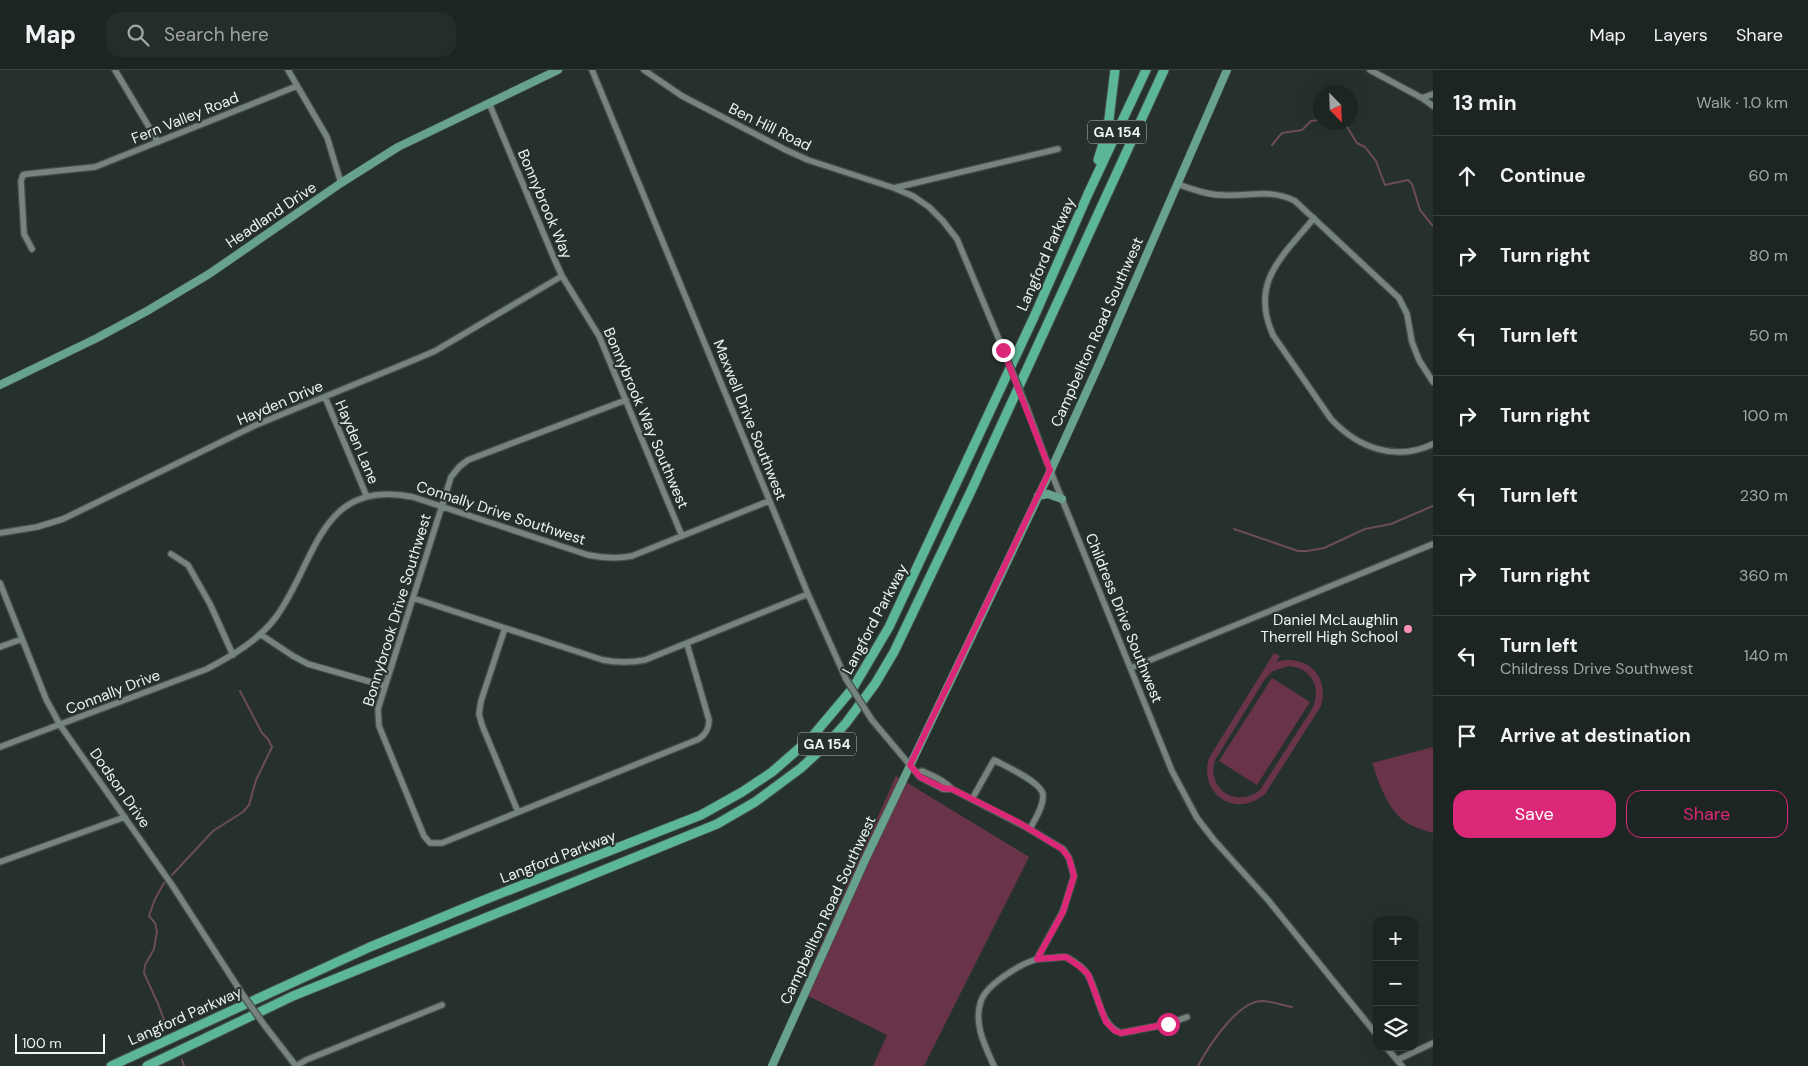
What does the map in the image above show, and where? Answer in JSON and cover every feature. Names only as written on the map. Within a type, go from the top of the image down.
[{"type":"highway","points":[[1088,194],[1108,128],[1115,70]]},
{"type":"highway","name":"Langford Parkway","points":[[111,1066],[374,945],[701,815],[742,792],[791,757],[827,721],[853,688],[889,627],[1034,317],[1088,194],[1146,70]]},
{"type":"highway","name":"Langford Parkway","points":[[148,1066],[293,996],[717,824],[772,792],[817,754],[855,712],[875,684],[894,652],[971,491],[1164,70]]},
{"type":"main road","name":"Headland Drive","points":[[0,385],[89,342],[147,311],[209,274],[341,183],[398,147],[558,70]]},
{"type":"main road","name":"Campbellton Road Southwest","points":[[772,1066],[862,865],[1050,470],[1226,70]]},
{"type":"main road","points":[[1038,496],[1048,494],[1062,499]]},
{"type":"street","points":[[116,70],[158,142]]},
{"type":"street","points":[[288,70],[327,137],[341,183]]},
{"type":"street","name":"Maxwell Drive Southwest","points":[[592,70],[769,501],[846,679],[872,720],[910,765]]},
{"type":"street","name":"Ben Hill Road","points":[[644,70],[682,96],[786,150],[808,160],[894,188]]},
{"type":"street","points":[[1370,70],[1433,106]]},
{"type":"street","name":"Fern Valley Road","points":[[32,249],[24,234],[21,181],[24,175],[95,167],[297,86]]},
{"type":"street","points":[[1422,98],[1433,94]]},
{"type":"street","name":"Bonnybrook Way","points":[[489,103],[562,276],[584,311]]},
{"type":"street","points":[[894,188],[1058,149]]},
{"type":"street","points":[[1177,184],[1202,192],[1220,195],[1238,196],[1264,192],[1278,194],[1295,201],[1399,298],[1406,314],[1418,360],[1433,382]]},
{"type":"street","name":"Childress Drive Southwest","points":[[894,188],[913,196],[929,207],[943,221],[957,240],[1027,408],[1050,470],[1172,771],[1198,818],[1214,840],[1268,900],[1373,1030]]},
{"type":"street","points":[[1314,218],[1272,271],[1266,289],[1264,308],[1267,322],[1273,335],[1331,419],[1343,432],[1358,442],[1394,452],[1410,451],[1433,444]]},
{"type":"street","name":"Hayden Drive","points":[[0,533],[37,527],[63,519],[256,425],[435,351],[562,276]]},
{"type":"street","name":"Bonnybrook Way Southwest","points":[[584,311],[599,336],[682,536]]},
{"type":"street","name":"Hayden Lane","points":[[325,397],[367,497]]},
{"type":"street","name":"Bonnybrook Drive Southwest","points":[[626,400],[468,460],[451,477],[378,709],[380,726],[424,836],[430,843],[442,843],[699,739],[709,728],[709,720],[687,644]]},
{"type":"street","name":"Connally Drive Southwest","points":[[233,655],[260,634],[287,600],[317,538],[325,526],[344,508],[367,497],[384,494],[400,495],[441,506],[602,558],[632,556],[769,501]]},
{"type":"street","points":[[1131,668],[1433,544]]},
{"type":"street","points":[[172,554],[188,565],[210,604],[233,655]]},
{"type":"street","name":"Dodson Drive","points":[[0,583],[46,699],[60,725],[172,885],[243,995],[296,1066]]},
{"type":"street","points":[[413,598],[603,660],[618,663],[645,660],[808,594]]},
{"type":"street","points":[[505,628],[481,701],[479,714],[518,812]]},
{"type":"street","points":[[260,634],[308,664],[385,686]]},
{"type":"street","points":[[0,647],[22,639]]},
{"type":"street","name":"Connally Drive","points":[[0,746],[207,669],[233,655]]},
{"type":"street","points":[[972,798],[994,760],[1041,788],[1044,794],[1030,829]]},
{"type":"street","points":[[910,765],[917,772],[922,771],[946,783],[952,789],[1030,829],[1062,849],[1069,858],[1074,876],[1063,912],[1037,959]]},
{"type":"street","points":[[0,862],[125,817]]},
{"type":"street","points":[[994,1066],[977,1021],[981,1000],[992,986],[1020,965],[1037,959],[1066,957],[1088,974],[1106,1022],[1115,1031],[1121,1033],[1168,1024],[1186,1017]]},
{"type":"street","points":[[296,1066],[306,1060],[442,1005]]},
{"type":"street","points":[[1397,1060],[1433,1043]]},
{"type":"street","points":[[1389,1051],[1402,1066]]},
{"type":"shaded area","points":[[1274,653],[1280,656],[1276,662],[1297,661],[1313,669],[1322,685],[1321,706],[1265,794],[1254,801],[1242,804],[1222,799],[1214,792],[1209,782],[1207,771],[1209,758]],"holes":[[[1289,666],[1304,671],[1313,680],[1316,694],[1312,709],[1260,790],[1242,797],[1233,797],[1225,793],[1215,780],[1213,770],[1215,760],[1265,679],[1273,671]]]},
{"type":"shaded area","points":[[1272,678],[1310,702],[1257,785],[1219,761]]},
{"type":"shaded area","points":[[1433,747],[1433,833],[1410,825],[1400,818],[1389,804],[1372,763]]},
{"type":"shaded area","points":[[896,776],[1029,857],[924,1066],[873,1066],[887,1035],[800,992]]},
{"type":"waterway","points":[[1272,145],[1282,133],[1302,130],[1313,121]]},
{"type":"waterway","points":[[1349,130],[1357,143],[1365,147],[1376,161],[1385,185],[1408,180],[1412,184],[1420,210],[1433,226]]},
{"type":"waterway","points":[[1234,529],[1298,551],[1307,551],[1324,548],[1365,529],[1391,524],[1433,506]]},
{"type":"waterway","points":[[172,875],[213,831],[243,812],[249,805],[256,780],[272,747],[262,733],[240,691]]},
{"type":"waterway","points":[[164,883],[155,899],[149,916],[155,923],[157,931],[154,949],[145,965],[144,973],[166,1026]]},
{"type":"waterway","points":[[1198,1066],[1216,1037],[1242,1009],[1252,1003],[1261,1001],[1292,1007]]},
{"type":"waterway","points":[[182,1060],[184,1066]]},
{"type":"place","name":"Daniel McLaughlin Therrell High School","points":[[1408,629]]},
{"type":"route","points":[[1003,350],[1050,470],[910,765],[920,777],[943,788],[952,789],[972,798],[1018,822],[1062,849],[1069,858],[1074,876],[1063,912],[1037,959],[1066,957],[1088,974],[1106,1022],[1115,1031],[1121,1033],[1168,1024]]}]
